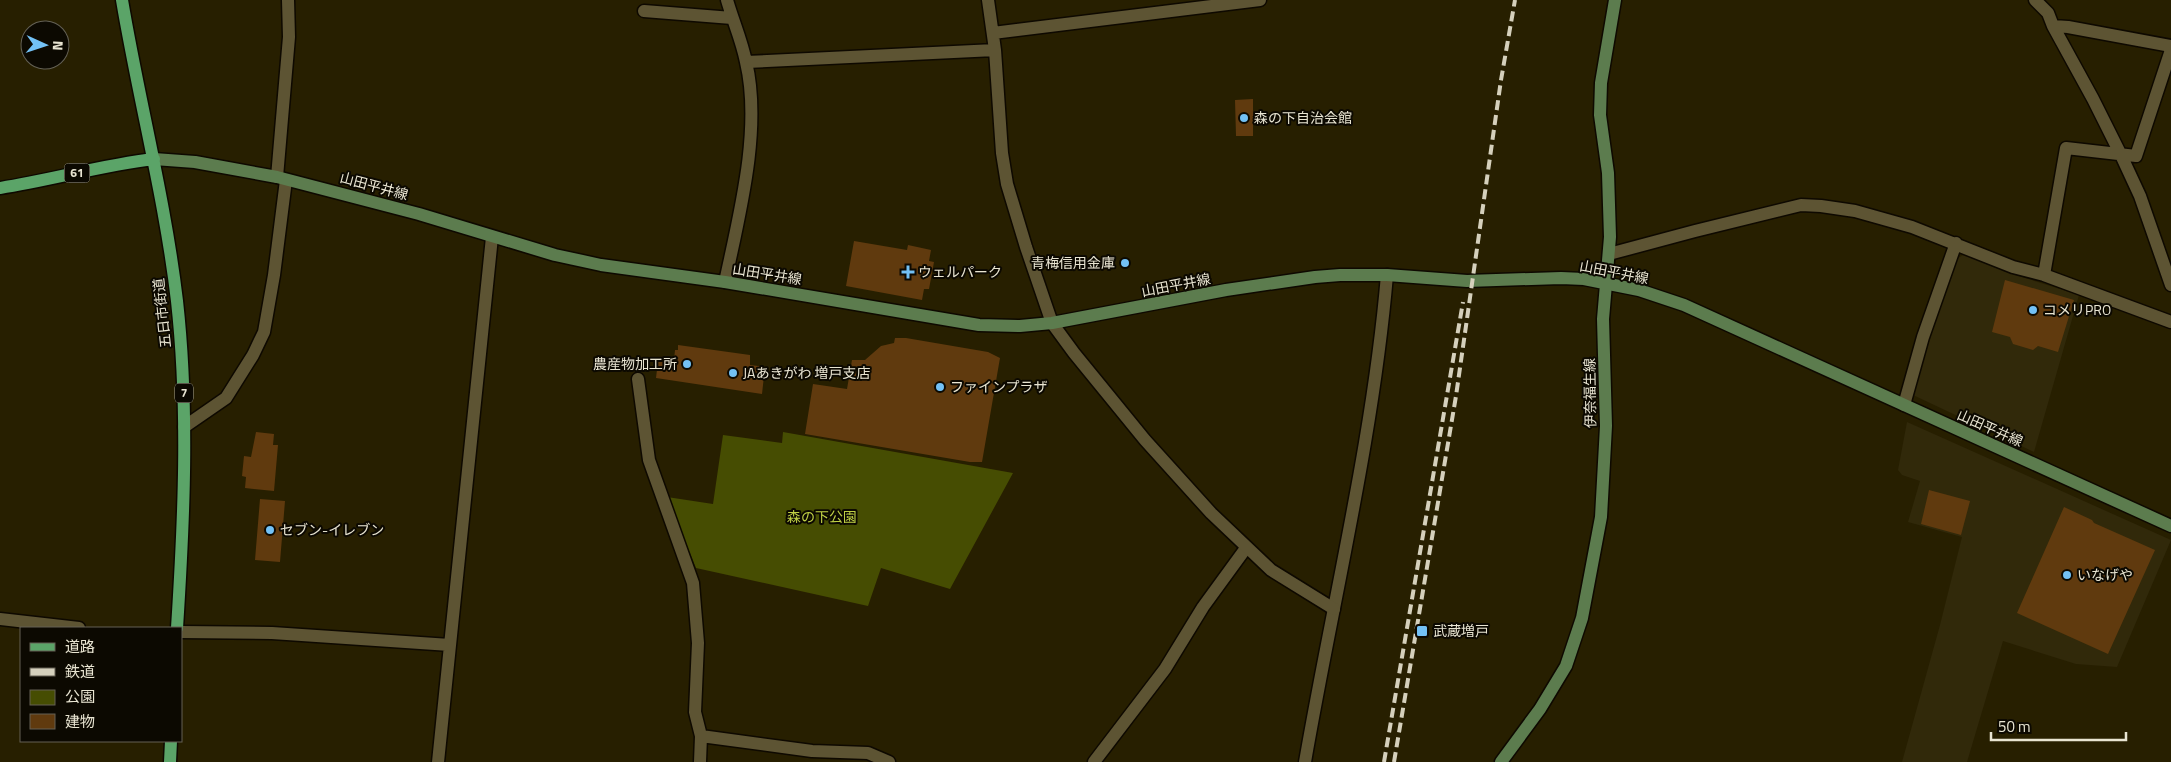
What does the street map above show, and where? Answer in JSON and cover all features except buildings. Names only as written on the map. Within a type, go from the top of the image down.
[{"type":"main road","name":"五日市街道","points":[[122,0],[170,245],[183,365],[184,501],[177,627]]},
{"type":"main road","name":"伊奈福生線","points":[[1501,762],[1540,708],[1566,666],[1582,618],[1601,517],[1606,426],[1603,319],[1609,254],[1608,174],[1600,115],[1602,77],[1614,0]]},
{"type":"main road","name":"山田平井線","points":[[154,159],[194,162],[281,178],[419,214],[492,237],[601,265],[725,282],[979,325],[1020,326],[1052,323],[1226,290],[1315,277],[1387,275],[1467,281],[1561,278],[1607,282],[1684,305],[2171,526]]},
{"type":"main road","name":"61","points":[[0,188],[54,179],[117,163],[154,159]]},
{"type":"main road","points":[[170,762],[171,742]]},
{"type":"street","points":[[184,427],[226,398],[253,355],[264,332],[274,275],[289,37],[288,0]]},
{"type":"street","points":[[725,282],[748,164],[751,98],[746,62],[727,0]]},
{"type":"street","points":[[988,0],[995,50],[1002,154],[1007,184],[1052,323],[1145,440],[1211,514],[1271,570],[1334,609]]},
{"type":"street","points":[[993,33],[1260,0]]},
{"type":"street","points":[[2035,0],[2048,13],[2121,155],[2140,196],[2171,285]]},
{"type":"street","points":[[644,11],[732,18]]},
{"type":"street","points":[[2053,26],[2068,27],[2171,46]]},
{"type":"street","points":[[746,62],[995,50]]},
{"type":"street","points":[[2044,275],[2066,148],[2136,156],[2171,50]]},
{"type":"street","points":[[1609,254],[1801,205],[1821,206],[1855,211],[1912,227],[2013,267],[2044,275],[2171,322]]},
{"type":"street","points":[[438,762],[492,237]]},
{"type":"street","points":[[1904,405],[1923,337],[1956,243]]},
{"type":"street","points":[[1305,762],[1370,405],[1383,325],[1387,275]]},
{"type":"street","points":[[638,378],[649,460],[693,584],[698,643],[695,712],[700,736],[700,762]]},
{"type":"street","points":[[1094,762],[1165,669],[1203,608],[1246,548]]},
{"type":"street","points":[[0,619],[70,627]]},
{"type":"street","points":[[182,632],[272,633],[450,645]]},
{"type":"street","points":[[700,736],[812,751],[868,753],[889,762]]},
{"type":"shaded area","points":[[1965,254],[2009,273],[2079,295],[2034,452],[1913,395],[1929,339],[1958,258]]},
{"type":"shaded area","points":[[1907,422],[2171,540],[2117,667],[2076,664],[2003,641],[1967,762],[1902,762],[1962,537],[1908,522],[1920,481],[1902,475],[1898,470]]},
{"type":"green space","name":"森の下公園","points":[[783,432],[1013,473],[950,589],[881,568],[868,606],[696,568],[667,497],[713,504],[723,435],[782,443]]},
{"type":"railway","points":[[1394,762],[1456,396],[1501,80],[1515,0]]},
{"type":"railway","points":[[1384,762],[1463,302]]},
{"type":"place","name":"森の下自治会館","points":[[1244,118]]},
{"type":"place","name":"青梅信用金庫","points":[[1125,263]]},
{"type":"place","name":"ウェルパーク","points":[[908,272]]},
{"type":"place","name":"コメリPRO","points":[[2033,310]]},
{"type":"place","name":"農産物加工所","points":[[687,364]]},
{"type":"place","name":"JAあきがわ 増戸支店","points":[[733,373]]},
{"type":"place","name":"ファインプラザ","points":[[940,387]]},
{"type":"place","name":"セブン-イレブン","points":[[270,530]]},
{"type":"place","name":"いなげや","points":[[2067,575]]},
{"type":"place","name":"武蔵増戸","points":[[1422,631]]}]
